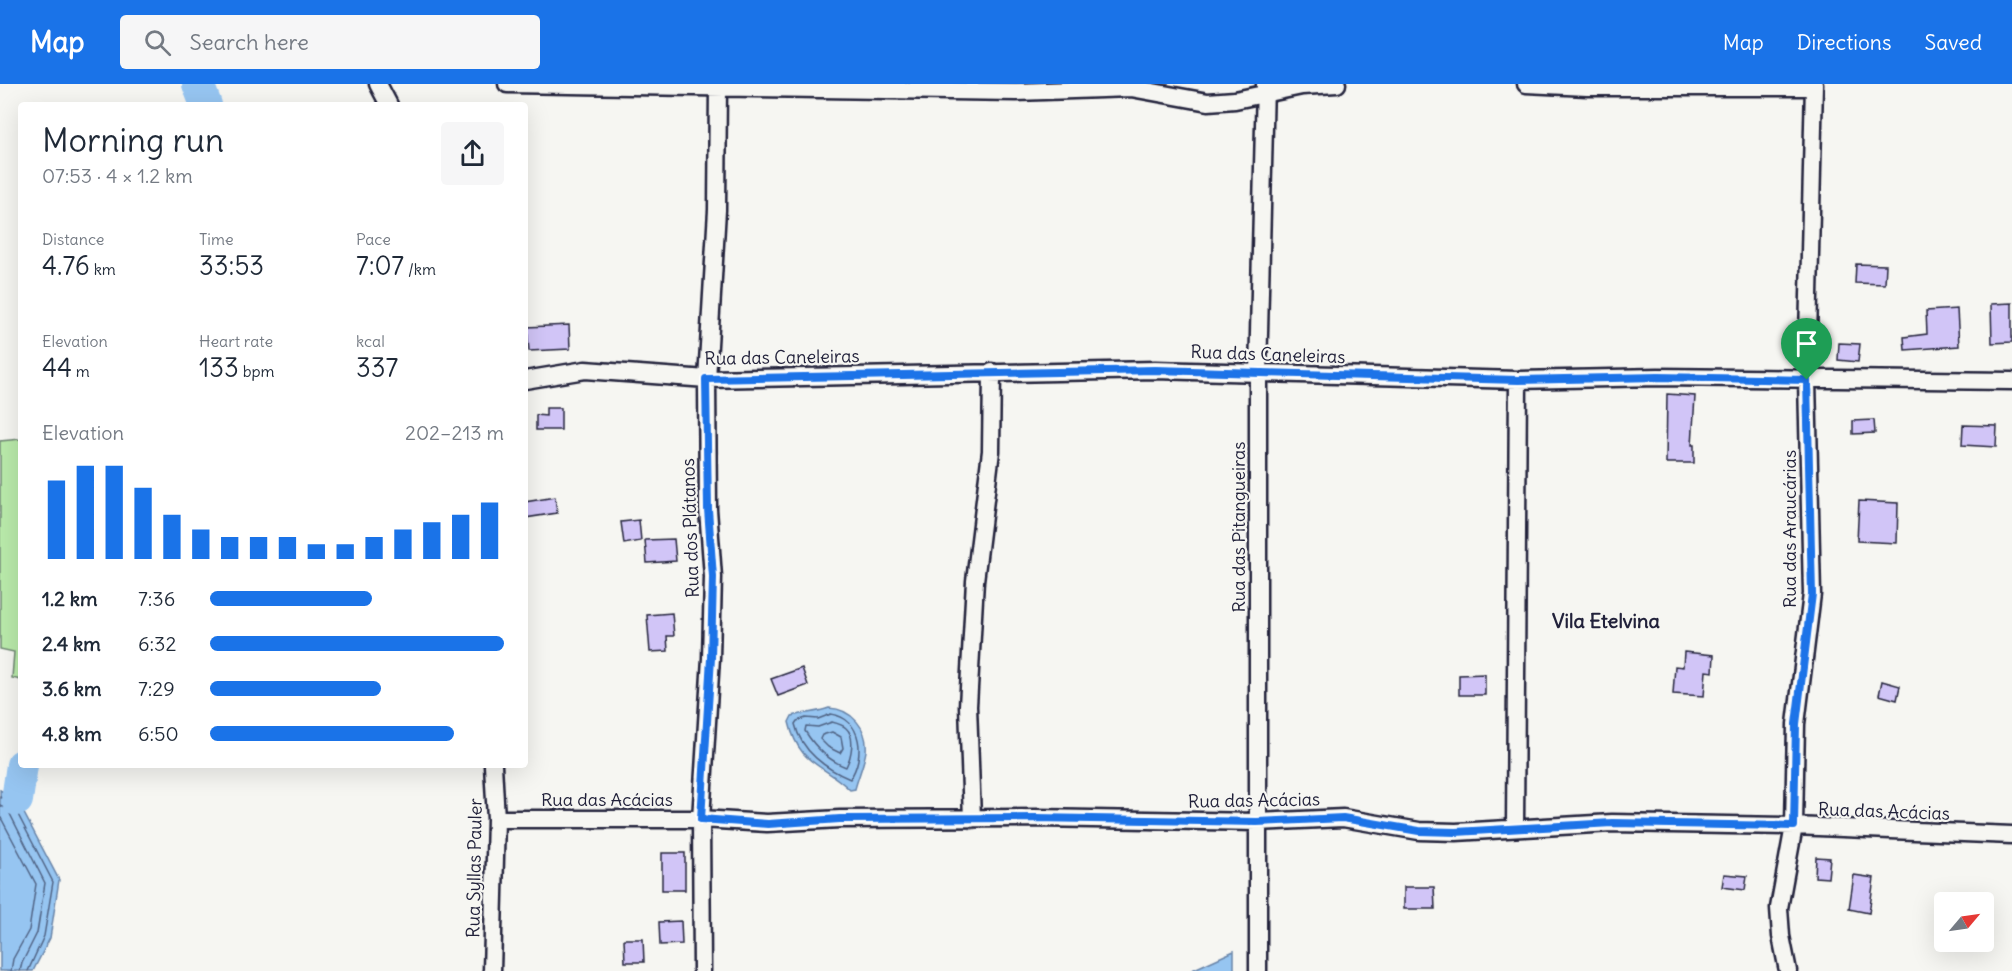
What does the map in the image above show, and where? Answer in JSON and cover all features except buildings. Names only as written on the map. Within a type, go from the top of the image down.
[{"type":"street","points":[[378,84],[387,102]]},
{"type":"street","points":[[507,84],[1016,92],[1131,88],[1208,102],[1235,100],[1265,89],[1337,84]]},
{"type":"street","points":[[1526,84],[1587,87],[1814,85]]},
{"type":"street","name":"Rua das Araucárias","points":[[1788,971],[1781,936],[1779,908],[1794,826],[1796,724],[1812,594],[1807,380],[1814,85]]},
{"type":"street","name":"Rua dos Plátanos","points":[[702,971],[701,819],[711,658],[713,577],[708,509],[706,379],[716,245],[718,86]]},
{"type":"street","name":"Rua das Pitangueiras","points":[[1258,971],[1258,374],[1265,89]]},
{"type":"street","name":"Rua das Caneleiras","points":[[528,380],[585,370],[706,379],[1155,370],[1518,380],[1658,377],[2012,381]]},
{"type":"street","points":[[972,819],[968,706],[975,581],[991,451],[992,372]]},
{"type":"street","points":[[1515,828],[1518,380]]},
{"type":"street","name":"Rua Syllas Pauler","points":[[492,971],[496,819],[493,768]]},
{"type":"street","name":"Rua das Acácias","points":[[496,819],[701,819],[768,824],[840,819],[1257,822],[1343,818],[1419,831],[1456,832],[1612,823],[1794,826],[2012,835]]},
{"type":"green space","points":[[18,439],[18,679],[12,678],[14,652],[0,649],[0,441]]},
{"type":"water","points":[[829,708],[851,716],[864,735],[866,751],[855,789],[850,790],[813,762],[799,747],[793,736],[789,722],[792,716]]},
{"type":"water","points":[[0,790],[17,800],[59,880],[50,938],[33,971],[0,971]]},
{"type":"water","points":[[1234,951],[1234,971],[1190,971]]},
{"type":"waterway","points":[[198,84],[205,102]]},
{"type":"waterway","points":[[17,800],[22,768]]},
{"type":"district","name":"Vila Etelvina","points":[[1606,620]]},
{"type":"route","points":[[1155,370],[1518,380],[1658,377],[1807,380],[1812,594],[1796,724],[1794,826],[1612,823],[1456,832],[1419,831],[1343,818],[1257,822],[1036,818],[840,819],[768,824],[701,819],[711,658],[713,577],[708,509],[706,379],[1155,370]]}]
